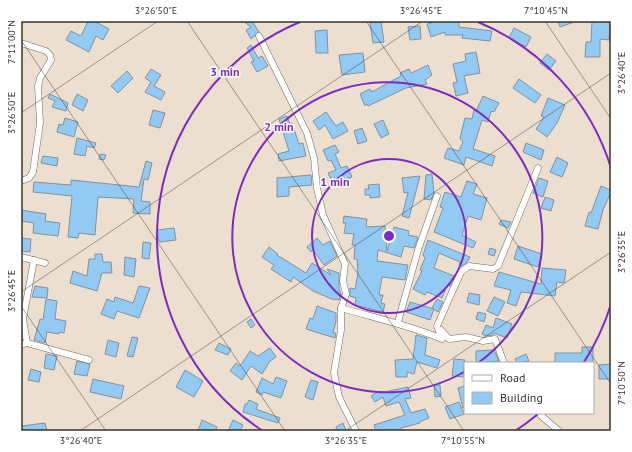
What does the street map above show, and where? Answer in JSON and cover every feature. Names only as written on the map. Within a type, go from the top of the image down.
[{"type":"street","points":[[259,36],[268,58],[286,89],[311,145],[317,188],[324,215],[345,264],[343,281],[346,294],[341,308],[341,330],[334,373],[339,397],[356,431]]},
{"type":"street","points":[[21,43],[46,51],[50,55],[51,60],[40,78],[38,86],[40,123],[33,172],[29,178],[21,181]]},
{"type":"street","points":[[341,308],[389,322],[398,322],[442,339],[437,326],[463,269],[469,266],[493,269],[498,266],[538,168]]},
{"type":"street","points":[[398,322],[418,250],[437,196]]},
{"type":"street","points":[[21,257],[45,263]]},
{"type":"street","points":[[34,260],[23,319],[24,344],[89,360]]},
{"type":"street","points":[[437,326],[449,339],[466,337],[483,341],[495,339],[504,362]]},
{"type":"street","points":[[539,414],[558,431]]},
{"type":"building","points":[[88,21],[94,21],[109,29],[103,40],[96,36],[89,52],[66,40],[71,31],[81,36]]},
{"type":"building","points":[[243,21],[252,21],[259,32],[251,39],[246,30],[251,27]]},
{"type":"building","points":[[381,21],[384,42],[373,43],[370,23]]},
{"type":"building","points":[[437,21],[459,21],[459,27],[492,31],[490,41],[462,38],[463,35],[445,35],[445,32],[431,37],[427,24]]},
{"type":"building","points":[[558,21],[574,21],[574,22],[560,27]]},
{"type":"building","points":[[592,21],[610,21],[609,40],[600,39],[600,57],[585,57],[586,42],[591,42]]},
{"type":"building","points":[[420,26],[421,39],[410,40],[408,27]]},
{"type":"building","points":[[514,28],[531,37],[526,47],[509,38]]},
{"type":"building","points":[[327,30],[328,53],[316,53],[315,31]]},
{"type":"building","points":[[251,45],[258,58],[262,56],[268,66],[257,72],[251,62],[254,61],[247,48]]},
{"type":"building","points":[[476,52],[480,73],[464,76],[468,93],[456,96],[453,83],[457,82],[453,64],[466,61],[465,54]]},
{"type":"building","points":[[363,53],[365,72],[342,75],[339,55]]},
{"type":"building","points":[[547,54],[556,61],[549,70],[540,63]]},
{"type":"building","points":[[428,65],[432,75],[425,80],[427,84],[406,88],[368,106],[367,104],[365,106],[360,94],[370,89],[372,92],[401,76],[400,73],[409,69],[411,73]]},
{"type":"building","points":[[151,69],[161,75],[154,86],[165,92],[161,100],[145,92],[151,82],[145,78]]},
{"type":"building","points":[[127,71],[133,78],[118,93],[111,86]]},
{"type":"building","points":[[519,79],[541,95],[535,103],[513,88]]},
{"type":"building","points":[[50,94],[68,103],[66,111],[52,107],[55,101],[48,98]]},
{"type":"building","points":[[77,94],[88,100],[83,111],[72,105]]},
{"type":"building","points":[[483,96],[499,103],[494,112],[491,111],[488,122],[482,120],[473,149],[495,156],[492,166],[466,157],[464,165],[444,158],[448,148],[459,151],[463,142],[460,138],[465,118],[472,119],[474,110],[476,111]]},
{"type":"building","points":[[548,98],[565,105],[557,123],[547,137],[536,129],[544,117],[541,116]]},
{"type":"building","points":[[153,110],[165,113],[160,128],[149,125]]},
{"type":"building","points":[[326,112],[336,126],[343,122],[348,131],[333,139],[325,125],[319,130],[313,121]]},
{"type":"building","points":[[287,116],[290,124],[292,123],[299,144],[303,143],[306,156],[279,161],[278,154],[289,151],[279,119]]},
{"type":"building","points":[[65,118],[78,122],[74,137],[57,132],[59,124],[63,125]]},
{"type":"building","points":[[383,120],[389,134],[381,138],[374,124]]},
{"type":"building","points":[[362,128],[367,141],[358,144],[354,131]]},
{"type":"building","points":[[77,138],[96,143],[94,148],[87,146],[85,156],[74,154]]},
{"type":"building","points":[[526,143],[544,150],[541,160],[523,152]]},
{"type":"building","points":[[335,145],[339,152],[335,154],[341,168],[347,166],[352,177],[333,184],[328,173],[336,170],[331,160],[328,161],[323,150]]},
{"type":"building","points":[[100,154],[106,155],[104,160],[99,159]]},
{"type":"building","points":[[43,156],[58,158],[57,166],[41,163]]},
{"type":"building","points":[[557,157],[568,163],[562,177],[550,172]]},
{"type":"building","points":[[146,161],[152,163],[148,180],[144,179],[141,201],[150,202],[150,214],[133,213],[134,199],[98,197],[95,235],[79,233],[78,238],[68,237],[72,196],[33,192],[34,182],[71,185],[71,180],[139,187]]},
{"type":"building","points":[[432,174],[434,193],[431,200],[424,199],[426,175]]},
{"type":"building","points":[[311,175],[312,185],[289,187],[289,196],[277,197],[277,178]]},
{"type":"building","points":[[420,176],[409,218],[402,216],[408,192],[404,193],[402,178]]},
{"type":"building","points":[[539,178],[548,181],[543,197],[533,193]]},
{"type":"building","points":[[467,181],[477,184],[473,194],[487,198],[481,220],[468,216],[462,235],[476,242],[473,248],[434,232],[443,208],[440,207],[445,192],[461,197]]},
{"type":"building","points":[[379,184],[380,197],[370,198],[370,195],[365,195],[365,189],[369,189],[368,185]]},
{"type":"building","points":[[601,186],[611,190],[611,192],[603,210],[598,229],[585,226],[589,212],[591,213]]},
{"type":"building","points":[[545,197],[554,200],[551,211],[541,208]]},
{"type":"building","points":[[21,210],[46,214],[45,221],[60,223],[58,236],[33,233],[34,223],[21,221]]},
{"type":"building","points":[[344,216],[367,219],[366,227],[385,226],[387,251],[394,227],[409,231],[408,235],[418,237],[414,248],[404,246],[401,257],[378,250],[377,261],[408,265],[405,280],[382,277],[379,295],[383,295],[381,303],[385,304],[383,312],[355,305],[356,298],[350,296],[350,288],[355,289],[358,273],[357,259],[354,259],[355,245],[352,245],[354,234],[344,233],[346,223],[343,223]]},
{"type":"building","points":[[501,220],[511,222],[508,228],[499,224]]},
{"type":"building","points":[[174,228],[176,240],[159,242],[157,230]]},
{"type":"building","points":[[21,238],[31,239],[30,252],[21,251]]},
{"type":"building","points":[[317,238],[323,245],[330,241],[337,256],[324,265],[313,250],[311,252],[307,247]]},
{"type":"building","points":[[428,240],[470,257],[462,266],[459,264],[460,262],[439,253],[434,268],[454,276],[450,286],[447,285],[442,298],[427,292],[425,295],[413,289],[422,271],[420,270],[425,258],[423,255]]},
{"type":"building","points":[[143,242],[151,243],[149,259],[142,258]]},
{"type":"building","points":[[518,246],[542,254],[538,267],[514,259]]},
{"type":"building","points":[[269,247],[278,254],[277,255],[306,273],[312,263],[331,275],[327,269],[339,273],[339,289],[341,294],[339,300],[334,300],[313,291],[293,277],[291,282],[271,269],[274,265],[262,257]]},
{"type":"building","points":[[490,248],[496,250],[494,256],[488,254]]},
{"type":"building","points":[[95,254],[102,254],[103,262],[111,262],[112,273],[102,273],[97,291],[70,283],[73,271],[87,276],[89,259],[95,259]]},
{"type":"building","points":[[125,257],[136,259],[134,277],[124,275]]},
{"type":"building","points":[[542,268],[566,270],[564,283],[557,282],[555,296],[521,292],[516,306],[507,303],[511,290],[494,286],[499,272],[541,284]]},
{"type":"building","points":[[35,286],[48,288],[47,298],[32,297]]},
{"type":"building","points":[[139,286],[150,288],[139,318],[117,311],[114,319],[101,314],[107,299],[114,302],[115,297],[133,303]]},
{"type":"building","points":[[469,293],[480,295],[479,305],[467,302]]},
{"type":"building","points":[[494,297],[505,302],[498,316],[487,311]]},
{"type":"building","points":[[46,299],[57,301],[55,319],[66,321],[64,333],[59,332],[59,334],[47,332],[45,343],[34,340],[40,319],[43,320]]},
{"type":"building","points":[[437,299],[443,302],[438,312],[432,308]]},
{"type":"building","points":[[410,302],[434,309],[430,320],[406,312]]},
{"type":"building","points":[[317,306],[336,313],[333,333],[336,333],[335,338],[306,329],[310,318],[313,319]]},
{"type":"building","points":[[478,312],[486,314],[484,322],[476,319]]},
{"type":"building","points":[[496,318],[512,324],[507,338],[494,333],[493,335],[486,336],[482,334],[486,325],[493,328]]},
{"type":"building","points":[[251,319],[255,325],[251,328],[247,322]]},
{"type":"building","points":[[416,335],[427,338],[425,355],[440,360],[437,368],[417,362],[414,374],[407,372],[407,377],[396,377],[395,360],[413,359]]},
{"type":"building","points":[[132,337],[138,338],[133,357],[127,356]]},
{"type":"building","points":[[108,340],[119,343],[116,357],[105,354]]},
{"type":"building","points":[[219,343],[231,349],[228,355],[215,350]]},
{"type":"building","points":[[582,347],[593,347],[593,362],[555,362],[555,353],[582,353]]},
{"type":"building","points":[[270,348],[276,357],[270,361],[262,374],[251,366],[242,380],[230,371],[236,363],[240,366],[250,351],[258,356]]},
{"type":"building","points":[[494,350],[499,361],[476,362],[476,351]]},
{"type":"building","points":[[46,354],[57,356],[54,370],[44,368]]},
{"type":"building","points":[[526,354],[529,361],[516,362],[515,359]]},
{"type":"building","points":[[454,359],[465,360],[463,377],[452,376]]},
{"type":"building","points":[[77,361],[90,364],[87,376],[74,374]]},
{"type":"building","points":[[611,364],[611,379],[599,379],[599,365]]},
{"type":"building","points":[[31,369],[41,372],[39,382],[28,380]]},
{"type":"building","points":[[185,370],[203,381],[194,397],[176,387]]},
{"type":"building","points":[[276,377],[287,381],[281,398],[263,392],[262,395],[256,392],[262,378],[273,384]]},
{"type":"building","points":[[93,379],[124,386],[121,399],[90,392]]},
{"type":"building","points":[[311,380],[318,382],[313,400],[305,397]]},
{"type":"building","points":[[434,385],[440,385],[441,396],[435,397]]},
{"type":"building","points":[[464,386],[464,408],[463,408],[458,388]]},
{"type":"building","points":[[408,387],[411,398],[405,399],[411,413],[425,409],[429,418],[419,422],[420,423],[401,428],[402,431],[376,431],[374,425],[405,415],[399,402],[386,406],[383,397],[375,402],[371,396],[379,391],[380,393]]},
{"type":"building","points":[[249,400],[258,404],[256,409],[280,418],[278,423],[243,412],[245,404],[247,404]]},
{"type":"building","points":[[459,402],[464,414],[450,419],[445,407]]},
{"type":"building","points":[[202,420],[217,427],[215,431],[198,431]]},
{"type":"building","points":[[233,420],[243,425],[240,431],[228,431]]},
{"type":"building","points":[[45,423],[47,431],[21,431],[22,426]]},
{"type":"building","points":[[343,423],[346,431],[337,431],[336,427]]}]
